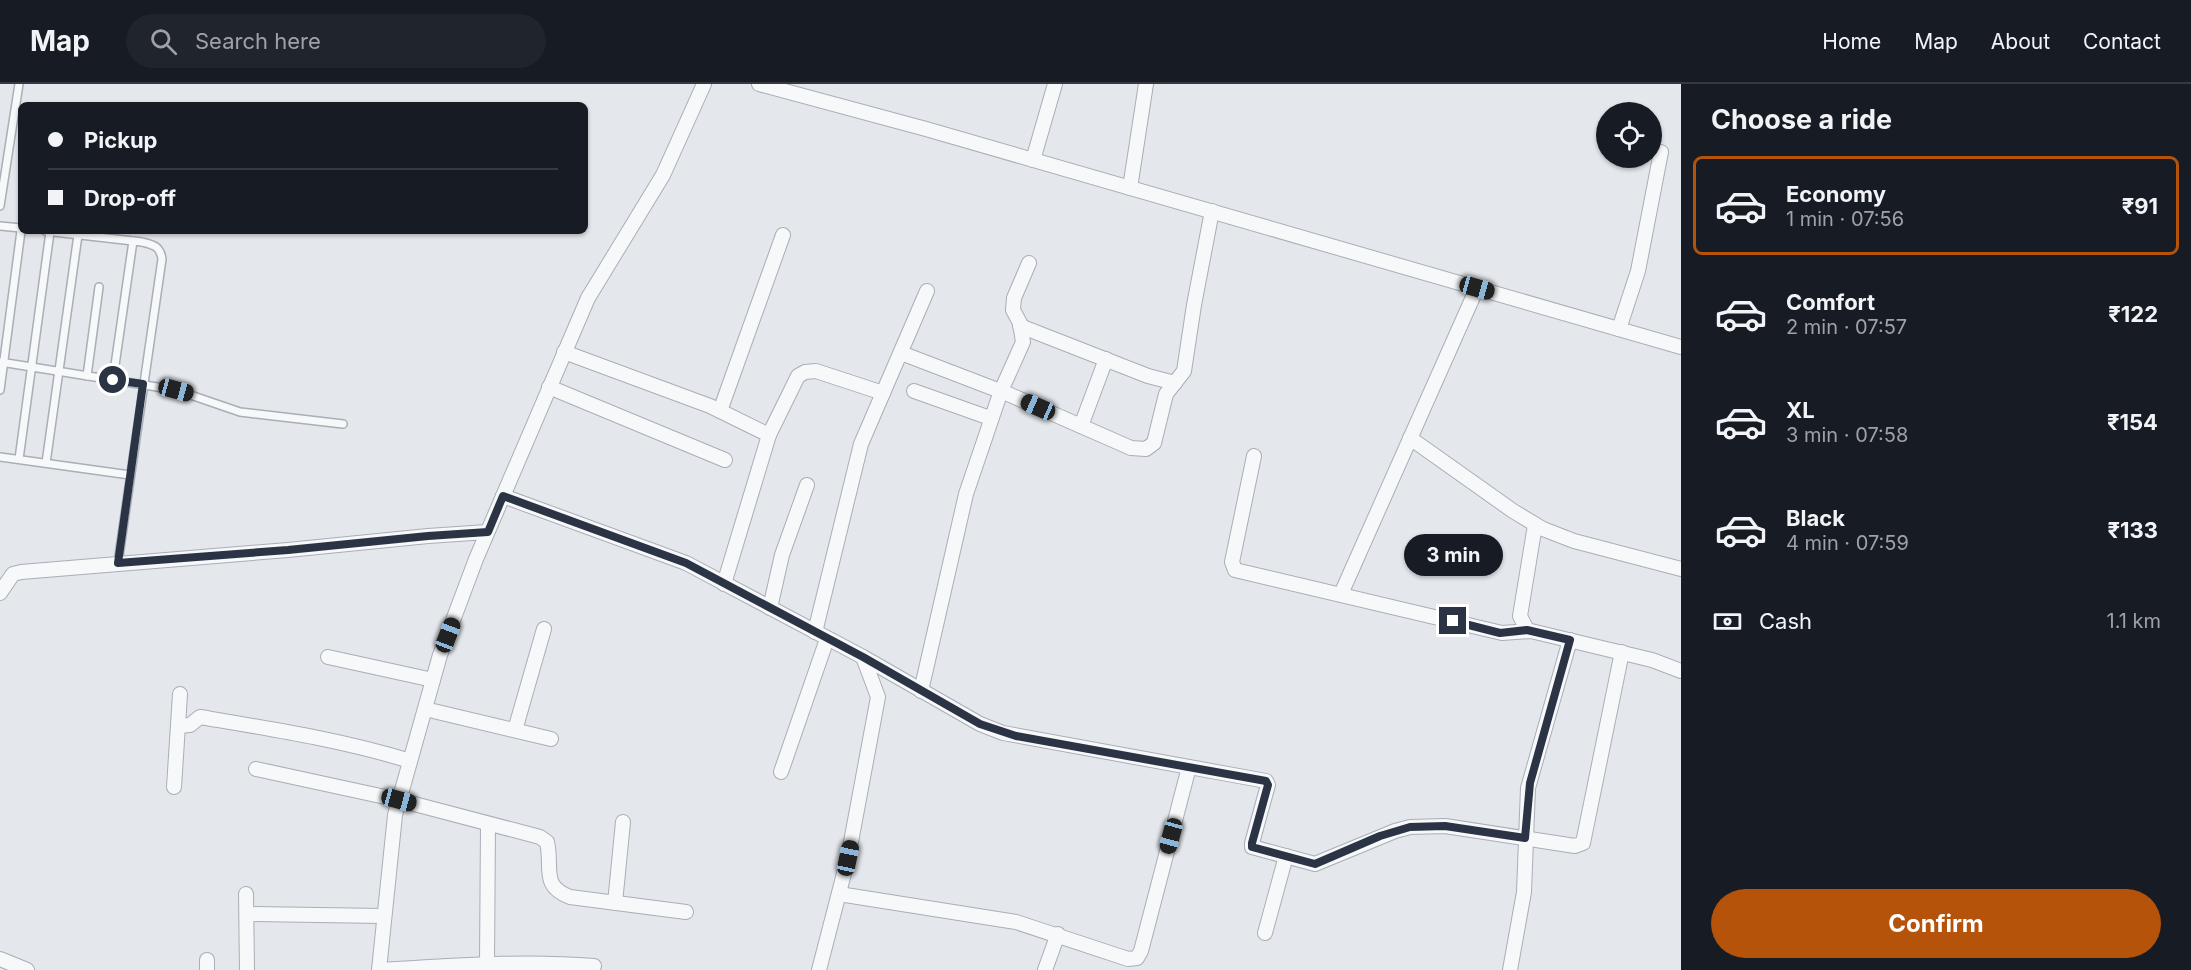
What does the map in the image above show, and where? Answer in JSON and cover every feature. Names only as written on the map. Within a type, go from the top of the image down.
[{"type":"street","points":[[594,966],[552,963],[488,964],[379,970],[394,815],[440,655],[488,532],[549,387],[588,298],[663,175],[704,84]]},
{"type":"street","points":[[759,84],[1212,211],[1681,348]]},
{"type":"street","points":[[1033,160],[1055,84]]},
{"type":"street","points":[[1130,188],[1146,84]]},
{"type":"street","points":[[1619,330],[1638,271],[1658,168]]},
{"type":"street","points":[[901,353],[1001,391],[1131,448],[1146,449],[1154,443],[1164,397],[1183,375],[1212,211]]},
{"type":"street","points":[[720,411],[783,236]]},
{"type":"street","points":[[921,691],[960,515],[990,418],[1023,342],[1013,309],[1014,298],[1029,263]]},
{"type":"street","points":[[1341,594],[1477,288]]},
{"type":"street","points":[[781,772],[821,636],[861,444],[927,291]]},
{"type":"street","points":[[1020,326],[1148,376],[1175,383]]},
{"type":"street","points":[[564,352],[720,411],[769,435]]},
{"type":"street","points":[[1081,426],[1106,359]]},
{"type":"street","points":[[724,584],[769,435],[798,376],[805,372],[816,371],[883,393]]},
{"type":"street","points":[[549,387],[725,460]]},
{"type":"street","points":[[914,391],[990,418]]},
{"type":"street","points":[[1410,438],[1534,525],[1574,541],[1681,568]]},
{"type":"street","points":[[1254,456],[1232,562],[1233,568],[1237,571],[1500,633],[1527,630],[1655,660],[1681,671]]},
{"type":"street","points":[[770,608],[782,555],[807,484]]},
{"type":"street","points":[[503,496],[686,563],[863,657],[980,724],[1003,733],[1266,781],[1268,785],[1252,845],[1255,848],[1319,864],[1395,831],[1428,825],[1575,846],[1583,843],[1622,652]]},
{"type":"street","points":[[1527,630],[1520,616],[1534,525]]},
{"type":"street","points":[[0,593],[13,574],[21,572],[488,532]]},
{"type":"street","points":[[515,730],[544,629]]},
{"type":"street","points":[[1510,970],[1523,900],[1530,783],[1570,640]]},
{"type":"street","points":[[328,657],[433,681]]},
{"type":"street","points":[[819,970],[858,813],[878,698],[863,657]]},
{"type":"street","points":[[174,787],[180,694]]},
{"type":"street","points":[[425,709],[551,739]]},
{"type":"street","points":[[178,726],[190,725],[200,717],[321,738],[371,749],[410,761]]},
{"type":"street","points":[[839,894],[1005,919],[1058,934],[1128,959],[1137,958],[1190,767]]},
{"type":"street","points":[[256,769],[399,800],[540,837],[547,842],[550,879],[558,893],[570,897],[686,912]]},
{"type":"street","points":[[615,903],[624,822]]},
{"type":"street","points":[[488,964],[489,824]]},
{"type":"street","points":[[1265,933],[1286,856]]},
{"type":"street","points":[[246,894],[247,970]]},
{"type":"street","points":[[247,914],[383,916]]},
{"type":"street","points":[[1046,970],[1058,934]]},
{"type":"street","points":[[0,960],[21,969]]},
{"type":"lane","points":[[0,206],[19,84]]},
{"type":"lane","points":[[0,226],[18,229]]},
{"type":"lane","points":[[0,390],[20,234]]},
{"type":"lane","points":[[20,459],[50,234]]},
{"type":"lane","points":[[69,234],[156,245],[161,251],[162,259],[118,563]]},
{"type":"lane","points":[[46,463],[78,235]]},
{"type":"lane","points":[[113,380],[133,241]]},
{"type":"lane","points":[[87,376],[99,287]]},
{"type":"lane","points":[[2,362],[143,384],[194,395],[240,412],[343,424]]},
{"type":"lane","points":[[0,457],[130,475]]},
{"type":"route","points":[[113,380],[143,384],[118,563],[488,532],[503,496],[544,513],[686,563],[863,657],[991,729],[1016,736],[1266,781],[1268,785],[1252,847],[1312,864],[1323,862],[1380,836],[1410,827],[1445,826],[1525,838],[1527,794],[1570,640],[1527,630],[1500,633],[1453,621]]}]
